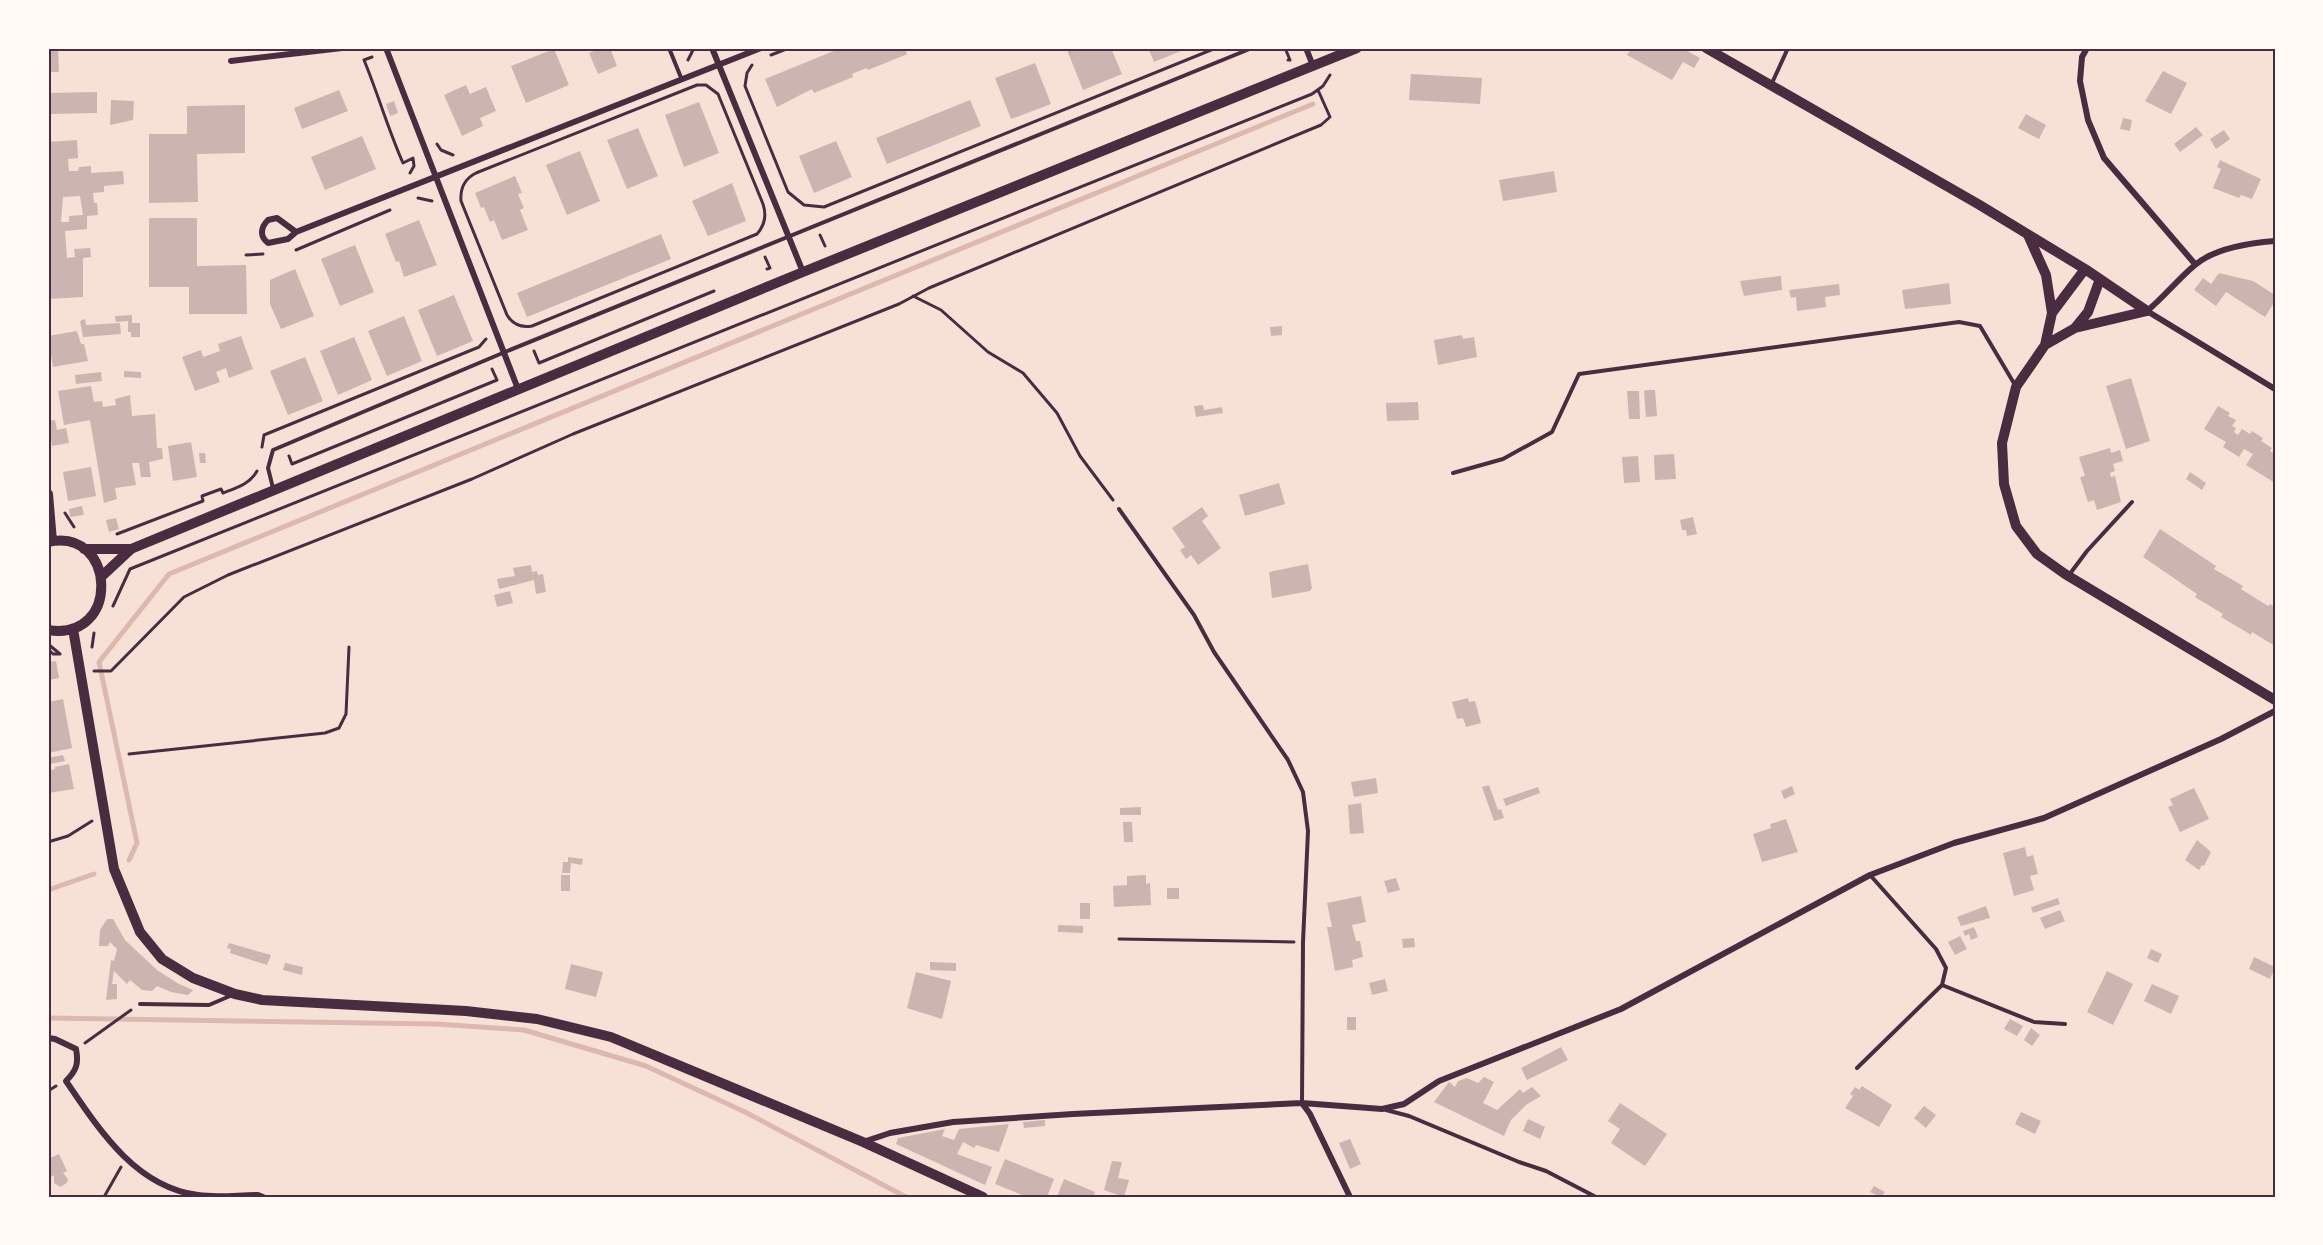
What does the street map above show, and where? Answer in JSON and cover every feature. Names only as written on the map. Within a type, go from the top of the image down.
[{"type":"street","points":[[231,61],[342,48]]},
{"type":"street","points":[[386,48],[518,389]]},
{"type":"street","points":[[712,48],[803,272]]},
{"type":"street","points":[[296,232],[277,218],[268,220],[262,233],[264,240],[272,243],[288,239],[296,232],[760,48]]},
{"type":"street","points":[[1306,48],[1313,66]]},
{"type":"street","points":[[102,576],[131,549],[803,272],[1357,48]]},
{"type":"street","points":[[1706,48],[1770,87],[1978,204],[2085,269],[2147,312],[2275,389]]},
{"type":"street","points":[[2087,48],[2082,57],[2080,81],[2088,120],[2104,158],[2195,264]]},
{"type":"street","points":[[2028,235],[2046,275],[2052,313],[2045,345],[2016,387],[2002,443],[2004,484],[2016,526],[2037,554],[2068,576],[2275,700]]},
{"type":"street","points":[[2045,345],[2075,328],[2147,312],[2195,264],[2213,255],[2237,247],[2275,241]]},
{"type":"street","points":[[2052,313],[2085,269]]},
{"type":"street","points":[[2075,328],[2088,312],[2100,279]]},
{"type":"street","points":[[48,494],[50,542],[63,541],[84,549],[92,556],[102,576],[103,589],[100,602],[85,622],[74,628],[58,632],[48,630]]},
{"type":"street","points":[[84,549],[131,549]]},
{"type":"street","points":[[74,628],[114,868],[140,932],[162,959],[193,978],[235,994],[262,1000],[466,1011],[537,1019],[611,1037],[863,1142],[983,1197]]},
{"type":"street","points":[[863,1142],[890,1133],[953,1122],[1302,1102],[1382,1109],[1404,1104],[1439,1081],[1622,1009],[1870,875],[1954,843],[2044,818],[2221,740],[2275,711]]},
{"type":"street","points":[[48,1038],[76,1049],[78,1059],[75,1071],[66,1081],[100,1130],[126,1158],[159,1183],[197,1195],[258,1195],[263,1197]]},
{"type":"street","points":[[1302,1102],[1350,1197]]},
{"type":"lane","points":[[669,48],[682,80]]},
{"type":"lane","points":[[273,490],[268,468],[273,450],[505,352],[1252,48]]},
{"type":"lane","points":[[1770,87],[1788,48]]},
{"type":"lane","points":[[2079,48],[2082,57]]},
{"type":"lane","points":[[1453,472],[1503,459],[1552,432],[1580,374],[1959,322],[1980,326],[2016,387]]},
{"type":"lane","points":[[2068,576],[2087,550],[2132,502]]},
{"type":"lane","points":[[1119,509],[1194,615],[1214,652],[1288,759],[1303,792],[1308,831],[1303,942],[1302,1102]]},
{"type":"lane","points":[[1857,1068],[1942,985],[1946,968],[1936,949],[1870,875]]},
{"type":"lane","points":[[1942,985],[2034,1022],[2065,1024]]},
{"type":"lane","points":[[140,1004],[208,1005],[235,994]]},
{"type":"lane","points":[[1382,1109],[1409,1116],[1546,1171],[1596,1197]]},
{"type":"path","points":[[688,60],[693,48]]},
{"type":"path","points":[[768,57],[789,48]]},
{"type":"path","points":[[757,61],[747,72],[746,86],[788,192],[804,205],[824,207],[1216,48]]},
{"type":"path","points":[[372,57],[364,60],[383,108],[387,126],[403,164],[413,158],[414,166],[405,175]]},
{"type":"path","points":[[110,612],[130,569],[1318,90],[1330,75],[1332,58]]},
{"type":"path","points":[[697,85],[706,85],[718,94],[765,212],[765,219],[757,234],[532,326],[525,327],[513,323],[507,315],[461,201],[460,193],[466,180],[476,173],[697,85]]},
{"type":"path","points":[[93,670],[111,671],[184,597],[228,575],[472,479],[573,434],[898,304],[1124,206],[1321,125],[1330,117],[1318,90]]},
{"type":"path","points":[[435,140],[441,150],[458,156]]},
{"type":"path","points":[[412,200],[428,199],[437,206]]},
{"type":"path","points":[[287,252],[393,208]]},
{"type":"path","points":[[246,255],[267,254]]},
{"type":"path","points":[[759,273],[770,268],[765,257]]},
{"type":"path","points":[[534,351],[539,363],[715,291]]},
{"type":"path","points":[[913,296],[941,310],[988,352],[1023,373],[1058,412],[1080,456],[1108,493]]},
{"type":"path","points":[[261,451],[264,435],[479,347],[484,343],[487,333]]},
{"type":"path","points":[[288,454],[292,464],[497,380],[492,368]]},
{"type":"path","points":[[108,536],[203,501],[201,496],[222,489],[223,493],[246,483],[251,480],[258,467]]},
{"type":"path","points":[[64,504],[65,514],[79,530]]},
{"type":"path","points":[[91,649],[94,633],[99,626]]},
{"type":"path","points":[[48,647],[53,654],[60,654]]},
{"type":"path","points":[[129,754],[324,733],[339,728],[346,714],[349,647]]},
{"type":"path","points":[[48,842],[68,836],[104,813]]},
{"type":"path","points":[[1119,939],[1303,942]]},
{"type":"path","points":[[98,1034],[140,1004]]},
{"type":"path","points":[[104,1197],[126,1158]]},
{"type":"building","points":[[48,48],[58,48],[59,72],[48,72]]},
{"type":"building","points":[[601,48],[610,48],[617,66],[598,74],[589,53]]},
{"type":"building","points":[[841,48],[914,48],[906,51],[905,55],[868,70],[867,68],[859,71],[852,74],[853,77],[814,93],[812,89],[777,107],[765,79]]},
{"type":"building","points":[[1071,48],[1111,48],[1122,74],[1083,90],[1067,50]]},
{"type":"building","points":[[1148,48],[1188,48],[1154,62]]},
{"type":"building","points":[[1632,48],[1682,48],[1700,58],[1694,68],[1683,62],[1672,80],[1627,55]]},
{"type":"building","points":[[554,49],[569,85],[526,103],[511,66]]},
{"type":"building","points":[[1035,63],[1051,104],[1011,119],[995,78]]},
{"type":"building","points":[[2163,71],[2187,83],[2171,114],[2145,101]]},
{"type":"building","points":[[1411,74],[1482,78],[1480,104],[1409,100]]},
{"type":"building","points":[[466,85],[470,94],[486,87],[496,111],[480,118],[483,126],[462,136],[444,95]]},
{"type":"building","points":[[339,90],[348,111],[302,129],[294,108]]},
{"type":"building","points":[[97,92],[97,113],[48,114],[48,93]]},
{"type":"building","points":[[111,100],[134,101],[133,120],[110,125]]},
{"type":"building","points":[[970,100],[981,126],[887,164],[876,138]]},
{"type":"building","points":[[394,101],[398,113],[390,116],[386,104]]},
{"type":"building","points":[[699,102],[719,153],[684,167],[665,115]]},
{"type":"building","points":[[245,105],[245,153],[197,154],[198,202],[149,203],[149,134],[187,134],[187,106]]},
{"type":"building","points":[[2026,114],[2046,125],[2039,139],[2018,128]]},
{"type":"building","points":[[2123,118],[2132,120],[2130,131],[2120,129]]},
{"type":"building","points":[[2196,127],[2203,135],[2180,152],[2174,144]]},
{"type":"building","points":[[638,128],[658,176],[627,189],[607,140]]},
{"type":"building","points":[[2224,130],[2230,139],[2216,149],[2210,139]]},
{"type":"building","points":[[362,136],[376,169],[325,190],[311,157]]},
{"type":"building","points":[[77,140],[78,158],[68,159],[69,171],[78,171],[79,167],[91,166],[91,173],[123,171],[124,184],[104,186],[104,192],[93,193],[98,215],[87,216],[87,229],[65,231],[67,258],[75,257],[74,249],[90,248],[91,257],[83,258],[83,297],[48,299],[48,142]],"holes":[[[80,196],[83,215],[69,216],[69,222],[61,222],[63,197]]]},
{"type":"building","points":[[836,141],[852,177],[814,193],[799,156]]},
{"type":"building","points":[[580,151],[600,201],[567,215],[546,165]]},
{"type":"building","points":[[2220,160],[2261,179],[2252,199],[2241,195],[2239,198],[2213,188],[2221,169],[2217,167]]},
{"type":"building","points":[[1554,171],[1557,192],[1503,201],[1499,180]]},
{"type":"building","points":[[515,176],[522,193],[518,194],[524,208],[520,210],[528,230],[502,240],[494,220],[490,222],[475,193]]},
{"type":"building","points":[[732,183],[746,221],[708,236],[692,201]]},
{"type":"building","points":[[149,218],[197,218],[197,266],[246,265],[247,314],[189,314],[189,287],[149,287]]},
{"type":"building","points":[[419,220],[437,265],[404,277],[399,261],[396,262],[385,234]]},
{"type":"building","points":[[661,234],[671,259],[527,317],[517,293]]},
{"type":"building","points":[[355,245],[374,292],[340,306],[321,259]]},
{"type":"building","points":[[295,269],[314,316],[281,329],[270,304],[270,280]]},
{"type":"building","points":[[2219,273],[2253,281],[2275,295],[2275,301],[2265,317],[2226,292],[2216,306],[2194,290],[2203,278],[2211,284]]},
{"type":"building","points":[[1781,276],[1782,290],[1744,296],[1740,281]]},
{"type":"building","points":[[1949,283],[1951,304],[1905,309],[1902,290]]},
{"type":"building","points":[[1839,284],[1840,295],[1825,297],[1826,307],[1797,311],[1796,297],[1791,298],[1789,290]]},
{"type":"building","points":[[454,295],[473,341],[437,356],[418,310]]},
{"type":"building","points":[[132,315],[132,323],[140,323],[140,337],[131,337],[131,332],[128,332],[128,321],[116,322],[115,316]]},
{"type":"building","points":[[404,316],[422,361],[387,376],[368,331]]},
{"type":"building","points":[[85,319],[86,325],[120,323],[121,334],[83,337],[80,321]]},
{"type":"building","points":[[1282,326],[1282,335],[1271,336],[1270,327]]},
{"type":"building","points":[[77,331],[81,344],[84,344],[88,361],[53,367],[48,336]]},
{"type":"building","points":[[1462,335],[1463,339],[1474,337],[1477,357],[1438,365],[1434,340]]},
{"type":"building","points":[[241,336],[253,369],[229,378],[226,368],[216,372],[220,382],[195,391],[182,357],[201,350],[203,357],[220,351],[218,344]]},
{"type":"building","points":[[354,337],[372,380],[338,395],[320,351]]},
{"type":"building","points":[[305,357],[323,401],[288,415],[270,371]]},
{"type":"building","points":[[124,371],[141,372],[141,378],[124,377]]},
{"type":"building","points":[[101,372],[102,381],[76,384],[75,375]]},
{"type":"building","points":[[2131,378],[2150,441],[2126,449],[2106,386]]},
{"type":"building","points":[[91,386],[94,402],[102,401],[103,407],[116,405],[115,399],[130,395],[132,416],[155,414],[157,448],[162,448],[163,459],[149,462],[151,477],[141,477],[139,463],[132,463],[136,485],[115,488],[117,499],[104,503],[90,420],[64,425],[58,391]]},
{"type":"building","points":[[1655,390],[1657,416],[1646,417],[1644,391]]},
{"type":"building","points":[[1627,391],[1639,391],[1640,419],[1629,419]]},
{"type":"building","points":[[1418,402],[1419,420],[1387,421],[1386,403]]},
{"type":"building","points":[[1203,405],[1204,410],[1222,407],[1223,413],[1196,417],[1194,406]]},
{"type":"building","points":[[2218,406],[2230,413],[2228,416],[2236,420],[2232,426],[2236,428],[2234,432],[2238,435],[2242,429],[2250,434],[2252,431],[2272,448],[2270,451],[2275,454],[2275,483],[2246,465],[2253,454],[2244,449],[2239,457],[2223,447],[2226,442],[2204,429]]},
{"type":"building","points":[[55,420],[57,430],[66,428],[69,443],[52,446],[48,421]]},
{"type":"building","points":[[191,442],[197,477],[173,481],[168,446]]},
{"type":"building","points":[[2110,448],[2111,453],[2120,450],[2123,461],[2113,464],[2115,471],[2110,473],[2111,477],[2115,476],[2121,502],[2097,510],[2094,500],[2088,502],[2080,477],[2085,476],[2079,457]]},
{"type":"building","points":[[199,453],[205,453],[206,463],[200,463]]},
{"type":"building","points":[[1674,454],[1676,479],[1655,480],[1654,455]]},
{"type":"building","points":[[1638,456],[1640,482],[1624,483],[1622,457]]},
{"type":"building","points":[[91,467],[96,496],[68,501],[63,472]]},
{"type":"building","points":[[2190,472],[2206,483],[2202,490],[2186,479]]},
{"type":"building","points":[[1279,483],[1285,504],[1245,516],[1239,495]]},
{"type":"building","points":[[82,506],[84,515],[70,517],[69,509]]},
{"type":"building","points":[[1202,507],[1208,516],[1202,521],[1221,548],[1198,565],[1191,555],[1186,559],[1180,550],[1185,547],[1172,528]]},
{"type":"building","points":[[1693,517],[1697,534],[1687,536],[1686,530],[1682,530],[1680,520]]},
{"type":"building","points":[[116,518],[119,529],[109,532],[106,520]]},
{"type":"building","points":[[2160,529],[2216,566],[2214,569],[2243,586],[2241,589],[2268,606],[2270,604],[2275,607],[2275,646],[2221,617],[2223,614],[2195,597],[2197,594],[2143,557]]},
{"type":"building","points":[[1308,564],[1312,588],[1310,591],[1272,598],[1269,572]]},
{"type":"building","points":[[531,565],[532,572],[537,571],[538,575],[543,574],[546,592],[536,594],[534,580],[499,589],[497,579],[515,576],[513,568]]},
{"type":"building","points":[[510,591],[513,603],[497,607],[494,595]]},
{"type":"building","points":[[56,661],[59,678],[49,680],[49,662]]},
{"type":"building","points":[[1468,698],[1469,702],[1475,701],[1481,723],[1466,727],[1463,718],[1457,719],[1452,702]]},
{"type":"building","points":[[63,699],[72,748],[48,753],[48,702]]},
{"type":"building","points":[[63,755],[65,761],[50,764],[48,758]]},
{"type":"building","points":[[69,764],[74,789],[48,793],[48,771]]},
{"type":"building","points":[[1376,778],[1378,793],[1354,797],[1351,782]]},
{"type":"building","points":[[1489,785],[1498,810],[1501,809],[1504,818],[1494,821],[1482,787]]},
{"type":"building","points":[[1792,786],[1795,794],[1784,799],[1781,791]]},
{"type":"building","points":[[1538,787],[1540,793],[1506,806],[1503,799]]},
{"type":"building","points":[[2194,788],[2209,819],[2180,832],[2168,807],[2173,805],[2170,799]]},
{"type":"building","points":[[1361,803],[1364,833],[1350,834],[1348,805]]},
{"type":"building","points":[[1141,807],[1141,815],[1120,815],[1120,808]]},
{"type":"building","points":[[1786,819],[1798,852],[1762,862],[1753,834],[1771,828],[1770,824]]},
{"type":"building","points":[[1123,822],[1132,822],[1133,842],[1124,842]]},
{"type":"building","points":[[2197,840],[2211,852],[2204,866],[2202,865],[2199,870],[2185,860]]},
{"type":"building","points":[[2025,847],[2027,857],[2033,855],[2038,874],[2030,876],[2034,890],[2014,896],[2003,853]]},
{"type":"building","points":[[568,857],[583,859],[582,865],[571,863],[570,873],[562,873],[563,862],[568,862]]},
{"type":"building","points":[[561,875],[570,875],[570,891],[561,891]]},
{"type":"building","points":[[1146,875],[1146,884],[1150,883],[1151,905],[1114,907],[1113,886],[1127,885],[1127,876]]},
{"type":"building","points":[[1396,878],[1400,890],[1388,893],[1384,881]]},
{"type":"building","points":[[1167,888],[1179,888],[1179,899],[1167,899]]},
{"type":"building","points":[[1361,896],[1366,922],[1352,925],[1356,941],[1360,941],[1363,957],[1352,960],[1353,967],[1335,971],[1327,927],[1332,927],[1327,903]]},
{"type":"building","points":[[2058,898],[2060,904],[2033,913],[2031,907]]},
{"type":"building","points":[[1080,903],[1090,903],[1090,919],[1080,919]]},
{"type":"building","points":[[1986,906],[1990,918],[1961,926],[1957,917]]},
{"type":"building","points":[[2060,910],[2065,921],[2045,929],[2040,918]]},
{"type":"building","points":[[107,919],[113,919],[125,940],[157,970],[193,990],[188,995],[171,992],[157,986],[152,991],[142,990],[130,980],[127,984],[114,971],[112,984],[117,984],[117,999],[106,1000],[111,960],[114,961],[117,949],[110,942],[108,946],[99,946],[100,930]]},
{"type":"building","points":[[1058,925],[1083,926],[1083,933],[1058,932]]},
{"type":"building","points":[[1974,927],[1978,937],[1971,940],[1969,934],[1965,936],[1963,931]]},
{"type":"building","points":[[1960,936],[1967,949],[1955,955],[1948,942]]},
{"type":"building","points":[[1414,938],[1415,947],[1403,948],[1402,939]]},
{"type":"building","points":[[229,943],[271,955],[267,965],[230,953],[231,949],[227,948]]},
{"type":"building","points":[[2151,949],[2162,954],[2158,963],[2147,958]]},
{"type":"building","points":[[2254,957],[2275,967],[2270,979],[2249,969]]},
{"type":"building","points":[[930,962],[956,963],[956,971],[930,970]]},
{"type":"building","points":[[285,963],[303,967],[302,975],[283,970]]},
{"type":"building","points":[[571,964],[603,972],[596,997],[565,989]]},
{"type":"building","points":[[2107,971],[2133,984],[2113,1025],[2087,1012]]},
{"type":"building","points":[[916,972],[951,981],[942,1019],[907,1008]]},
{"type":"building","points":[[1385,979],[1388,991],[1372,995],[1369,983]]},
{"type":"building","points":[[2152,984],[2179,996],[2171,1014],[2144,1001]]},
{"type":"building","points":[[1347,1017],[1356,1017],[1356,1030],[1347,1030]]},
{"type":"building","points":[[2010,1019],[2023,1026],[2017,1036],[2004,1029]]},
{"type":"building","points":[[2031,1028],[2040,1035],[2032,1046],[2024,1040]]},
{"type":"building","points":[[1561,1047],[1568,1060],[1527,1080],[1521,1068]]},
{"type":"building","points":[[1484,1077],[1494,1082],[1483,1103],[1497,1110],[1520,1089],[1523,1093],[1532,1087],[1541,1096],[1526,1105],[1511,1120],[1504,1136],[1434,1102],[1449,1082],[1455,1087],[1458,1081],[1467,1078],[1478,1083]]},
{"type":"building","points":[[1862,1086],[1892,1105],[1879,1127],[1845,1108],[1853,1096],[1850,1094],[1855,1087],[1859,1090]]},
{"type":"building","points":[[1620,1103],[1667,1134],[1645,1166],[1611,1143],[1620,1129],[1608,1121]]},
{"type":"building","points":[[1924,1106],[1936,1115],[1926,1128],[1914,1118]]},
{"type":"building","points":[[2021,1112],[2041,1121],[2035,1134],[2015,1124]]},
{"type":"building","points":[[1528,1119],[1545,1127],[1540,1139],[1523,1131]]},
{"type":"building","points":[[1045,1120],[1045,1126],[1024,1128],[1023,1122]]},
{"type":"building","points":[[1009,1124],[999,1152],[976,1145],[974,1148],[963,1142],[957,1154],[992,1167],[985,1185],[896,1144],[898,1138],[945,1129],[942,1136],[954,1140],[959,1129]]},
{"type":"building","points":[[1350,1139],[1361,1164],[1350,1169],[1339,1143]]},
{"type":"building","points":[[59,1154],[67,1171],[63,1173],[68,1179],[67,1183],[60,1187],[54,1183],[54,1175],[51,1177],[48,1170],[48,1159]]},
{"type":"building","points":[[1005,1159],[1054,1179],[1047,1197],[1027,1197],[995,1184]]},
{"type":"building","points":[[1112,1161],[1122,1162],[1118,1178],[1129,1180],[1124,1197],[1104,1190]]},
{"type":"building","points":[[1064,1179],[1095,1192],[1094,1195],[1099,1197],[1057,1197]]},
{"type":"building","points":[[1874,1186],[1885,1192],[1881,1197],[1870,1192]]},
{"type":"waterway","points":[[129,860],[137,843],[99,662],[169,574],[1313,104]]},
{"type":"waterway","points":[[48,890],[94,874]]},
{"type":"waterway","points":[[48,1018],[436,1024],[524,1030],[646,1066],[745,1112],[906,1197]]}]
